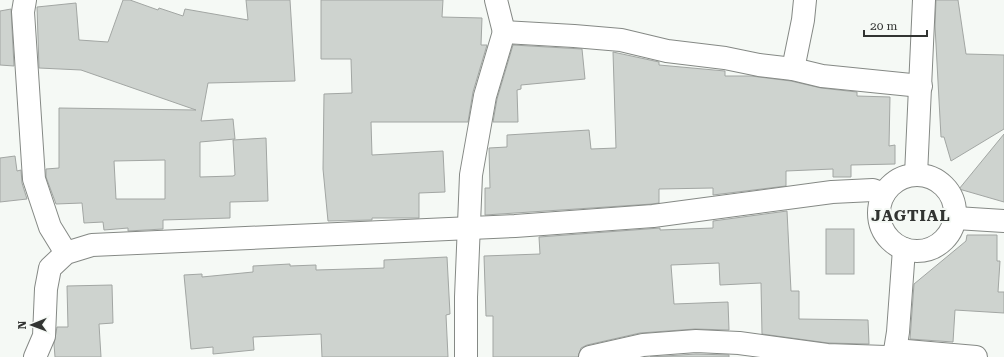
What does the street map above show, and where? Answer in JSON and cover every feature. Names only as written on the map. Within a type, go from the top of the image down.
[{"type":"main road","points":[[25,0],[23,12],[34,178],[50,227],[66,253]]},
{"type":"main road","points":[[466,357],[466,297],[470,229],[471,175],[485,96],[504,32],[496,0]]},
{"type":"main road","points":[[792,68],[803,20],[805,0]]},
{"type":"main road","points":[[916,175],[924,0]]},
{"type":"main road","points":[[504,32],[621,40],[668,51],[725,58],[759,65],[792,68],[822,76],[921,86]]},
{"type":"main road","points":[[916,175],[929,177],[941,183],[950,192],[955,205],[956,218],[946,239],[937,246],[926,251],[915,252],[904,249],[892,242],[884,232],[880,220],[880,206],[884,194],[893,184],[904,177],[916,175]]},
{"type":"main road","points":[[35,357],[44,336],[46,289],[50,268],[66,253],[92,245],[470,229],[654,216],[832,192],[873,190],[884,194]]},
{"type":"main road","points":[[956,218],[1004,221]]},
{"type":"main road","points":[[891,355],[904,249]]},
{"type":"main road","points":[[590,357],[643,345],[696,341],[739,343],[827,355],[976,357]]},
{"type":"building","points":[[123,0],[130,0],[158,10],[159,8],[183,16],[185,9],[248,20],[246,0],[290,0],[295,81],[208,83],[201,121],[233,119],[235,139],[200,142],[200,177],[235,175],[233,140],[266,138],[268,201],[230,202],[230,218],[163,220],[163,229],[128,231],[128,228],[104,230],[103,222],[84,223],[82,203],[56,204],[46,177],[46,169],[59,168],[59,108],[196,110],[81,70],[39,68],[37,7],[76,3],[79,40],[108,42]],"holes":[[[165,160],[165,199],[116,199],[114,161]]]},
{"type":"building","points":[[321,0],[443,0],[442,17],[482,18],[481,45],[487,45],[473,92],[468,122],[371,122],[372,155],[443,151],[445,192],[419,193],[419,218],[372,218],[372,220],[328,221],[323,169],[324,94],[352,93],[351,59],[321,59]]},
{"type":"building","points":[[936,0],[958,0],[966,54],[1004,55],[1004,129],[951,161],[944,137],[941,137],[935,26]]},
{"type":"building","points":[[11,9],[14,66],[0,65],[0,11]]},
{"type":"building","points":[[513,45],[582,49],[585,79],[521,85],[521,89],[517,90],[518,122],[493,122],[497,99]]},
{"type":"building","points":[[613,52],[659,62],[659,65],[725,71],[725,76],[751,76],[791,81],[821,88],[857,92],[857,96],[890,97],[889,146],[895,145],[895,164],[851,165],[851,177],[833,177],[833,169],[786,171],[786,186],[713,195],[713,188],[659,189],[659,203],[652,204],[485,215],[485,188],[490,188],[489,148],[507,147],[507,135],[589,130],[591,149],[616,148]]},
{"type":"building","points":[[1004,134],[1004,202],[959,189]]},
{"type":"building","points":[[15,156],[17,171],[21,170],[22,183],[27,199],[0,202],[0,158]]},
{"type":"building","points":[[787,211],[791,291],[799,291],[799,319],[868,320],[869,344],[828,343],[762,334],[761,283],[720,285],[719,263],[671,265],[674,304],[728,302],[729,330],[695,329],[640,333],[587,345],[581,348],[578,357],[493,357],[493,316],[486,316],[484,256],[540,254],[539,237],[660,228],[660,230],[713,228],[713,221]]},
{"type":"building","points":[[826,229],[854,229],[854,274],[826,274]]},
{"type":"building","points":[[967,235],[997,235],[997,261],[1000,261],[998,292],[1004,292],[1004,313],[955,310],[953,342],[910,339],[914,284],[966,241]]},
{"type":"building","points":[[447,257],[450,314],[446,315],[448,357],[322,357],[321,334],[253,337],[254,350],[213,354],[213,347],[191,349],[184,275],[202,274],[202,277],[253,272],[253,266],[290,264],[290,266],[316,265],[316,270],[384,268],[384,260]]},
{"type":"building","points":[[112,285],[113,323],[99,324],[101,357],[55,357],[54,344],[57,327],[68,327],[67,286]]},
{"type":"building","points":[[696,354],[729,355],[729,357],[650,357]]},
{"type":"district","name":"JAGTIAL","points":[[911,215]]}]
